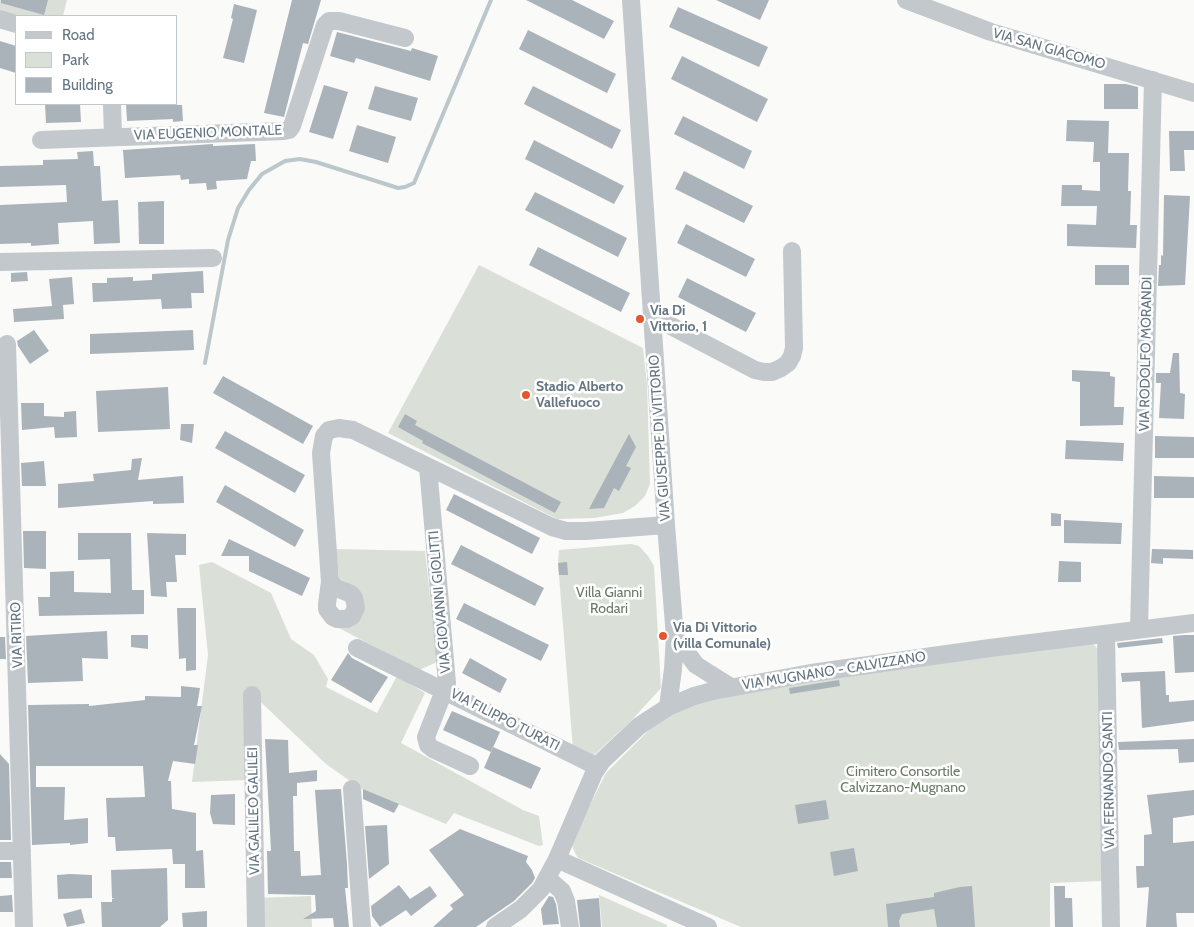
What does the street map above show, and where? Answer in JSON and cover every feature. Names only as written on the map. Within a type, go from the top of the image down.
[{"type":"street","name":"VIA GIUSEPPE DI VITTORIO","points":[[631,0],[675,637],[668,707]]},
{"type":"street","name":"VIA SAN GIACOMO","points":[[906,0],[991,32],[1194,93]]},
{"type":"street","points":[[0,19],[15,24]]},
{"type":"street","name":"VIA EUGENIO MONTALE","points":[[41,140],[284,132],[292,126],[325,25],[329,21],[339,21],[404,38]]},
{"type":"street","name":"VIA RODOLFO MORANDI","points":[[1139,629],[1153,80]]},
{"type":"street","points":[[112,105],[113,137]]},
{"type":"street","points":[[652,316],[756,370],[772,372],[782,368],[788,363],[794,348],[792,251]]},
{"type":"street","points":[[0,262],[213,258]]},
{"type":"street","name":"VIA RITIRO","points":[[7,344],[7,569],[22,851],[24,927]]},
{"type":"street","points":[[330,582],[321,453],[324,436],[328,430],[345,428],[352,430],[540,523],[562,530],[586,531],[666,525]]},
{"type":"street","name":"VIA GIOVANNI GIOLITTI","points":[[428,467],[447,677],[446,690],[426,733],[426,742],[433,749],[470,766]]},
{"type":"street","name":"VIA MUGNANO - CALVIZZANO","points":[[495,927],[533,898],[541,889],[558,859],[598,767],[606,756],[639,726],[668,707],[694,696],[731,687],[811,673],[1194,623]]},
{"type":"street","name":"VIA FERNANDO SANTI","points":[[1106,634],[1111,927]]},
{"type":"street","points":[[675,637],[696,665],[731,687]]},
{"type":"street","name":"VIA FILIPPO TURATI","points":[[357,648],[446,690],[598,767]]},
{"type":"street","points":[[694,696],[696,665]]},
{"type":"street","points":[[673,669],[694,696]]},
{"type":"street","name":"VIA GALILEO GALILEI","points":[[252,695],[256,927]]},
{"type":"street","points":[[352,788],[362,927]]},
{"type":"street","points":[[0,851],[22,851]]},
{"type":"street","points":[[558,859],[708,927]]},
{"type":"street","points":[[548,878],[562,891],[566,901],[570,927]]},
{"type":"green space","points":[[0,0],[67,0],[63,15],[15,16],[0,12]]},
{"type":"green space","name":"Stadio Alberto Vallefuoco","points":[[479,265],[643,348],[647,385],[650,484],[645,496],[635,506],[623,513],[594,518],[557,519],[388,433]]},
{"type":"green space","name":"Villa Gianni Rodari","points":[[631,544],[639,546],[654,566],[661,688],[631,721],[593,756],[573,749],[558,563],[559,550]]},
{"type":"green space","points":[[336,549],[425,551],[437,662],[419,670],[337,627],[348,624],[349,584],[339,578]]},
{"type":"green space","points":[[212,562],[271,593],[291,639],[314,655],[328,679],[326,687],[377,713],[397,676],[425,693],[401,743],[523,810],[539,816],[543,845],[539,846],[454,813],[446,824],[360,788],[326,764],[246,688],[248,780],[192,782],[208,655],[199,565]]},
{"type":"green space","name":"Cimitero Consortile Calvizzano-Mugnano","points":[[1092,643],[1100,651],[1103,881],[1050,883],[1050,927],[741,927],[578,858],[571,843],[606,773],[655,724],[678,710],[708,700],[805,680]]},
{"type":"green space","points":[[599,895],[667,925],[667,927],[602,927]]},
{"type":"green space","points":[[311,896],[312,927],[256,927],[256,898]]},
{"type":"building","points":[[1,0],[48,0],[44,15],[1,3]]},
{"type":"building","points":[[292,0],[321,0],[308,44],[303,43],[284,117],[264,113]]},
{"type":"building","points":[[526,0],[572,0],[614,21],[604,39]]},
{"type":"building","points":[[716,0],[769,0],[760,20]]},
{"type":"building","points":[[234,4],[257,10],[244,63],[223,58],[233,19],[231,18]]},
{"type":"building","points":[[678,7],[768,47],[759,67],[669,27]]},
{"type":"building","points":[[528,30],[616,74],[607,93],[519,49]]},
{"type":"building","points":[[337,32],[411,51],[412,48],[438,56],[430,81],[356,58],[354,63],[330,56]]},
{"type":"building","points":[[0,41],[15,46],[15,73],[0,68]]},
{"type":"building","points":[[682,56],[768,99],[757,122],[671,79]]},
{"type":"building","points":[[1104,84],[1126,84],[1138,87],[1138,109],[1104,109]]},
{"type":"building","points":[[324,85],[348,92],[333,139],[309,132]]},
{"type":"building","points":[[375,86],[418,98],[411,121],[368,109]]},
{"type":"building","points":[[533,86],[621,130],[612,149],[524,104]]},
{"type":"building","points":[[45,105],[80,105],[81,122],[46,123]]},
{"type":"building","points":[[126,105],[182,105],[183,121],[173,122],[173,119],[127,121]]},
{"type":"building","points":[[683,116],[752,151],[744,169],[674,134]]},
{"type":"building","points":[[1067,120],[1109,121],[1108,153],[1129,153],[1128,191],[1131,191],[1130,225],[1137,225],[1136,248],[1067,246],[1067,224],[1096,225],[1097,206],[1061,206],[1062,185],[1082,185],[1082,190],[1100,191],[1100,162],[1093,162],[1094,142],[1066,141]]},
{"type":"building","points":[[357,125],[396,137],[388,163],[349,151]]},
{"type":"building","points":[[1169,131],[1194,131],[1194,150],[1184,150],[1185,171],[1170,171]]},
{"type":"building","points":[[534,140],[624,186],[614,204],[525,159]]},
{"type":"building","points":[[213,144],[213,146],[255,144],[256,161],[251,161],[247,179],[216,181],[217,189],[207,190],[206,183],[189,184],[189,179],[181,180],[180,175],[125,178],[123,150]]},
{"type":"building","points":[[93,151],[94,166],[100,166],[102,201],[118,200],[120,243],[94,244],[93,221],[58,223],[59,244],[31,246],[31,243],[0,244],[0,205],[67,202],[66,185],[0,187],[0,166],[43,165],[43,160],[78,159],[77,152]]},
{"type":"building","points":[[684,171],[753,206],[744,223],[675,189]]},
{"type":"building","points":[[535,192],[627,238],[618,257],[525,210]]},
{"type":"building","points":[[1164,195],[1190,196],[1185,285],[1158,286],[1159,265],[1161,265],[1161,255],[1163,256]]},
{"type":"building","points":[[164,201],[164,244],[139,244],[138,202]]},
{"type":"building","points":[[686,224],[755,259],[746,277],[677,243]]},
{"type":"building","points":[[538,247],[630,293],[621,312],[529,265]]},
{"type":"building","points":[[1095,265],[1129,265],[1129,285],[1095,285]]},
{"type":"building","points":[[203,271],[204,293],[191,293],[192,308],[162,309],[161,299],[93,302],[92,283],[107,283],[107,278],[133,277],[133,281],[152,280],[152,274]]},
{"type":"building","points":[[27,272],[28,281],[11,282],[11,273]]},
{"type":"building","points":[[72,277],[74,304],[63,305],[64,319],[14,322],[13,309],[52,306],[49,279]]},
{"type":"building","points":[[687,278],[756,313],[746,332],[678,297]]},
{"type":"building","points":[[34,330],[49,351],[30,364],[18,346],[17,341]]},
{"type":"building","points":[[193,330],[194,350],[90,354],[90,334]]},
{"type":"building","points":[[1173,353],[1179,353],[1180,393],[1185,394],[1184,419],[1159,418],[1161,383],[1156,383],[1156,373],[1170,373]]},
{"type":"building","points":[[1072,370],[1110,372],[1110,376],[1115,377],[1114,407],[1124,407],[1123,425],[1080,426],[1080,382],[1072,381]]},
{"type":"building","points":[[223,376],[313,426],[303,444],[213,393]]},
{"type":"building","points":[[168,387],[170,429],[98,432],[96,391]]},
{"type":"building","points":[[21,403],[44,403],[44,416],[64,417],[64,412],[76,411],[77,437],[55,438],[54,427],[22,430]]},
{"type":"building","points":[[405,414],[417,421],[415,425],[561,502],[555,513],[422,443],[423,441],[398,427]]},
{"type":"building","points":[[181,424],[194,424],[192,443],[180,440]]},
{"type":"building","points":[[225,431],[305,475],[295,493],[215,448]]},
{"type":"building","points":[[629,434],[636,447],[626,466],[631,468],[619,491],[614,488],[604,508],[589,509]]},
{"type":"building","points":[[1155,436],[1194,437],[1194,458],[1155,458]]},
{"type":"building","points":[[1066,440],[1124,443],[1123,461],[1065,459]]},
{"type":"building","points":[[142,458],[138,480],[183,476],[184,503],[153,504],[153,501],[58,508],[58,484],[94,481],[93,474],[131,470],[132,459]]},
{"type":"building","points":[[44,461],[46,486],[22,486],[21,463]]},
{"type":"building","points":[[1154,476],[1194,477],[1194,498],[1154,498]]},
{"type":"building","points":[[225,485],[304,530],[295,547],[216,502]]},
{"type":"building","points":[[454,494],[540,538],[532,554],[446,510]]},
{"type":"building","points":[[1051,513],[1061,514],[1061,526],[1051,526]]},
{"type":"building","points":[[1064,520],[1122,523],[1121,544],[1064,543]]},
{"type":"building","points":[[23,531],[46,531],[46,569],[24,568]]},
{"type":"building","points":[[78,533],[131,533],[132,590],[144,590],[144,614],[39,616],[38,597],[50,597],[50,572],[74,571],[74,592],[111,593],[110,559],[78,560]]},
{"type":"building","points":[[147,533],[186,534],[186,555],[175,555],[177,582],[166,582],[167,597],[151,596]]},
{"type":"building","points":[[229,539],[310,578],[302,596],[249,571],[249,556],[221,556]]},
{"type":"building","points":[[461,545],[544,588],[535,606],[451,564]]},
{"type":"building","points":[[1152,549],[1193,550],[1193,559],[1163,558],[1163,564],[1151,563]]},
{"type":"building","points":[[1059,561],[1081,562],[1081,582],[1058,582]]},
{"type":"building","points":[[567,562],[568,575],[559,575],[558,563]]},
{"type":"building","points":[[464,603],[549,645],[541,661],[456,619]]},
{"type":"building","points":[[177,608],[196,608],[196,670],[186,671],[186,658],[179,659]]},
{"type":"building","points":[[107,631],[108,659],[82,658],[83,681],[28,683],[26,636]]},
{"type":"building","points":[[131,635],[148,635],[148,649],[131,647]]},
{"type":"building","points":[[1194,635],[1194,672],[1175,673],[1173,636]]},
{"type":"building","points":[[0,637],[5,637],[6,659],[0,659]]},
{"type":"building","points":[[1162,638],[1163,643],[1118,648],[1117,643]]},
{"type":"building","points":[[348,653],[352,658],[388,677],[371,703],[331,680]]},
{"type":"building","points":[[470,658],[507,679],[500,693],[462,673]]},
{"type":"building","points":[[1165,671],[1166,695],[1169,695],[1169,702],[1194,700],[1194,721],[1142,728],[1140,681],[1122,682],[1121,673]]},
{"type":"building","points":[[839,680],[840,686],[790,694],[789,688]]},
{"type":"building","points":[[181,686],[200,688],[197,706],[202,706],[194,745],[198,745],[195,764],[173,761],[168,781],[171,781],[172,809],[196,813],[196,851],[203,850],[205,888],[185,888],[185,864],[173,864],[172,849],[116,851],[115,837],[108,837],[106,798],[145,797],[143,766],[36,766],[36,787],[65,787],[64,820],[88,818],[88,843],[32,845],[28,705],[89,704],[89,706],[145,700],[145,696],[181,697]]},
{"type":"building","points":[[452,711],[500,732],[491,752],[443,730]]},
{"type":"building","points":[[265,739],[288,740],[289,773],[317,770],[317,781],[297,783],[297,796],[293,796],[294,851],[300,851],[301,876],[321,875],[315,790],[341,789],[348,888],[345,888],[349,927],[334,927],[333,918],[303,919],[316,911],[315,895],[268,894],[267,851],[271,851]]},
{"type":"building","points":[[1194,739],[1194,762],[1179,763],[1178,749],[1119,750],[1118,742]]},
{"type":"building","points":[[493,747],[541,768],[531,789],[484,768]]},
{"type":"building","points":[[0,754],[9,764],[11,840],[0,840]]},
{"type":"building","points":[[363,789],[399,804],[394,813],[363,799]]},
{"type":"building","points":[[1194,790],[1194,815],[1173,818],[1173,843],[1194,841],[1194,913],[1176,913],[1177,927],[1146,927],[1149,887],[1137,888],[1136,866],[1144,866],[1144,835],[1152,834],[1147,795]]},
{"type":"building","points":[[235,794],[235,825],[213,824],[210,813],[211,795]]},
{"type":"building","points":[[826,800],[829,819],[798,824],[795,805]]},
{"type":"building","points":[[387,825],[389,864],[369,879],[365,826]]},
{"type":"building","points":[[460,829],[528,856],[526,862],[535,878],[514,901],[476,927],[433,927],[453,909],[450,905],[464,895],[429,850]]},
{"type":"building","points":[[854,848],[858,871],[834,876],[830,852]]},
{"type":"building","points":[[0,862],[11,862],[12,878],[0,878]]},
{"type":"building","points":[[167,868],[168,920],[160,927],[102,927],[101,902],[112,902],[112,899],[115,898],[112,898],[111,870]]},
{"type":"building","points":[[57,875],[92,875],[92,898],[58,899]]},
{"type":"building","points":[[399,885],[410,899],[430,886],[437,896],[411,916],[406,910],[380,927],[372,916],[371,906]]},
{"type":"building","points":[[972,886],[975,927],[937,927],[934,909],[902,914],[899,921],[900,927],[888,927],[886,904],[934,897],[934,893]]},
{"type":"building","points":[[1054,886],[1065,886],[1065,898],[1072,898],[1073,927],[1055,927]]},
{"type":"building","points":[[12,895],[13,912],[0,912],[0,896]]},
{"type":"building","points":[[549,896],[553,897],[556,904],[559,924],[543,925],[541,909]]},
{"type":"building","points":[[599,898],[601,927],[580,927],[577,900]]},
{"type":"building","points":[[81,909],[85,923],[67,927],[63,914]]},
{"type":"building","points":[[207,911],[207,927],[183,927],[182,913]]},
{"type":"waterway","points":[[205,363],[228,240],[238,208],[249,190],[262,174],[285,161],[300,159],[316,162],[398,188],[414,183],[491,0]]},
{"type":"place","name":"Via Di Vittorio, 1","points":[[640,319]]},
{"type":"place","name":"Stadio Alberto Vallefuoco","points":[[526,395]]},
{"type":"place","name":"Via Di Vittorio (villa Comunale)","points":[[663,636]]}]
